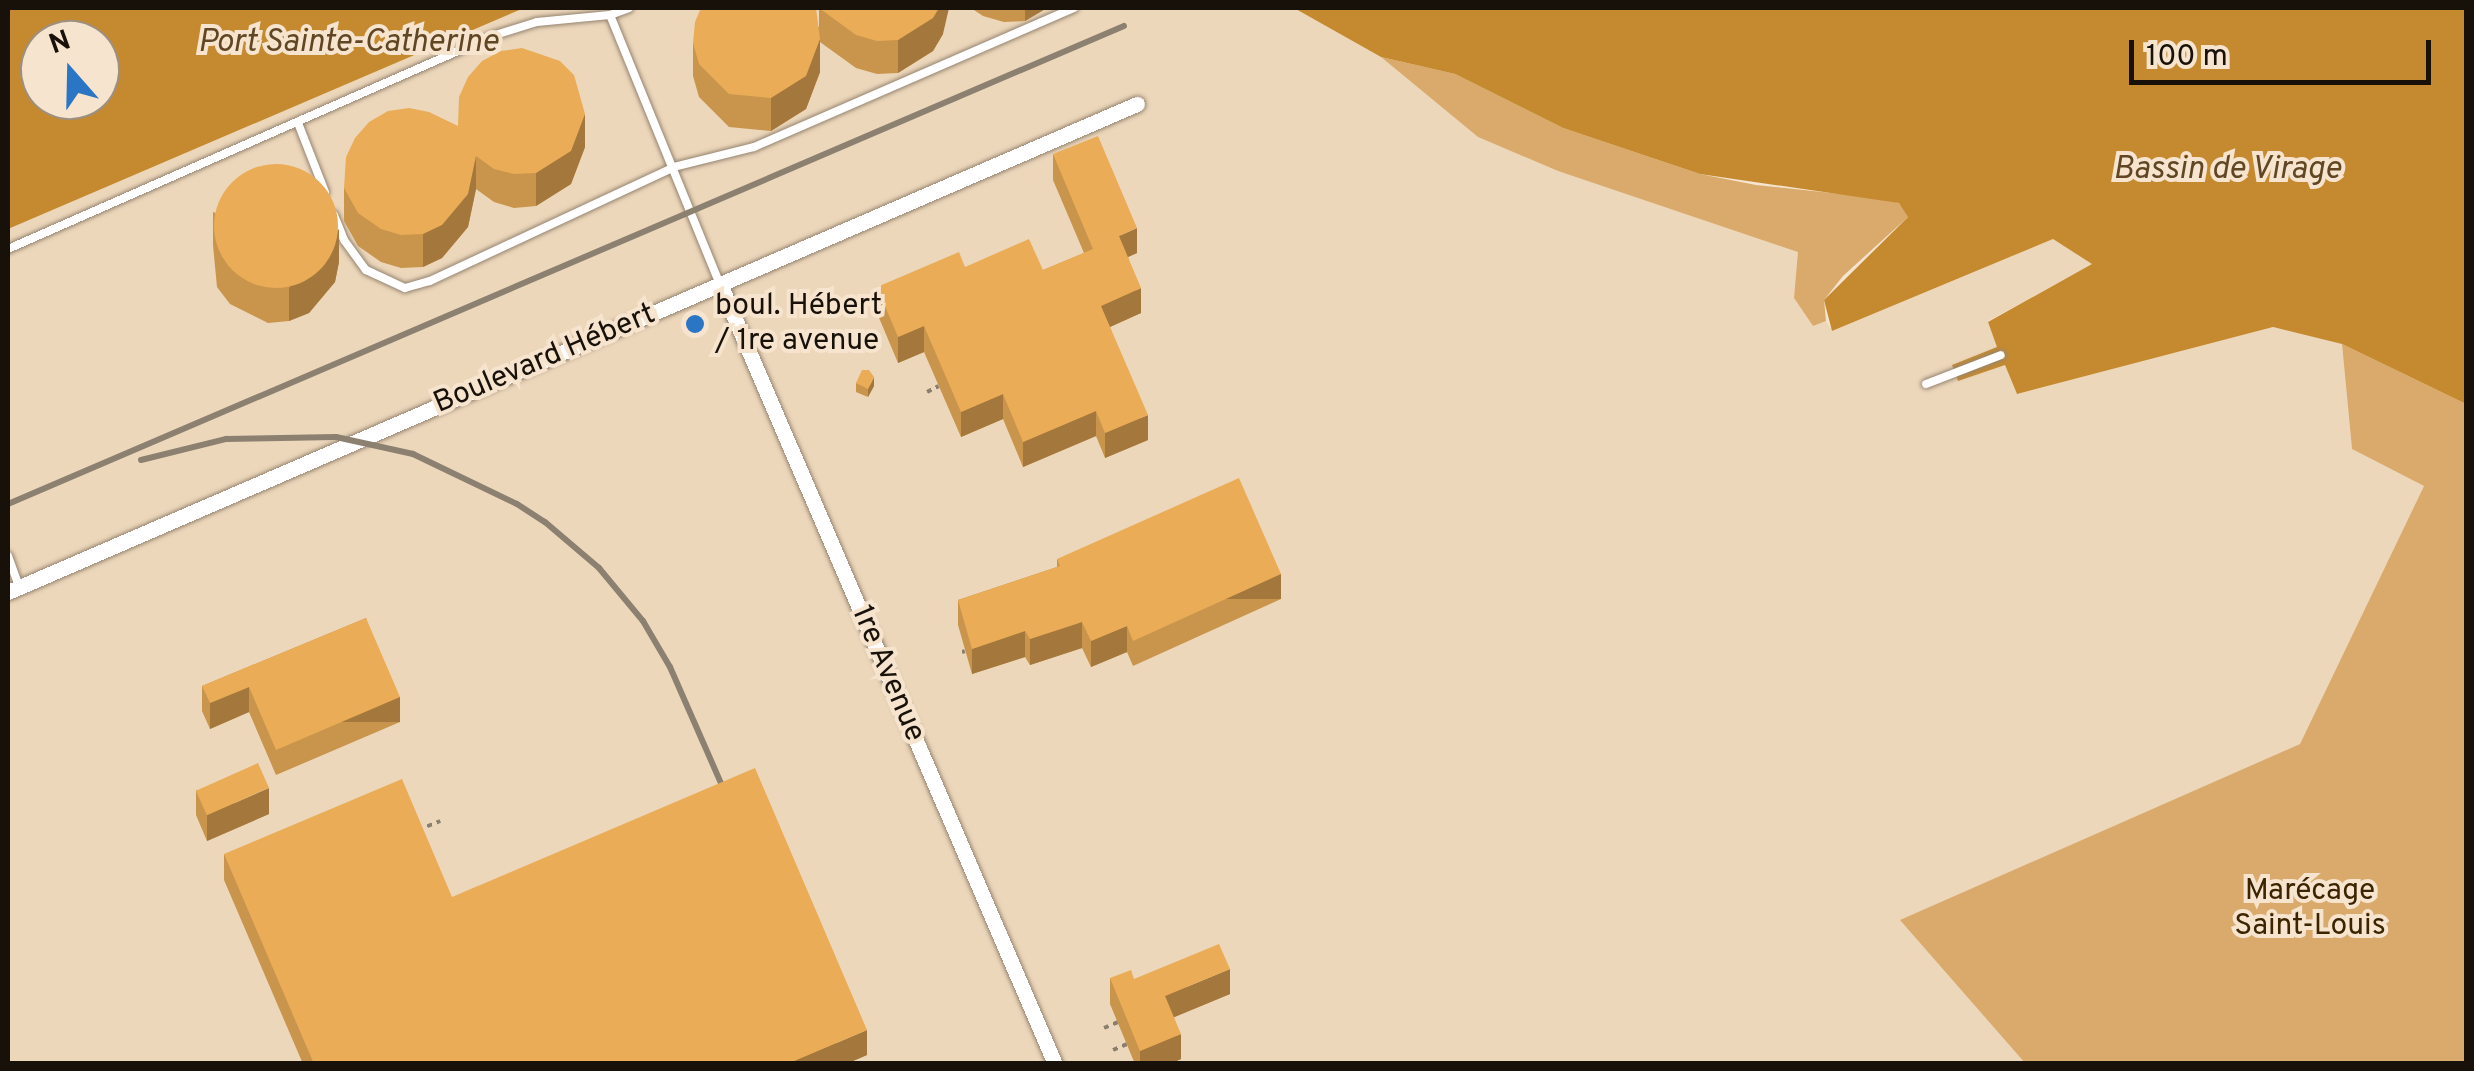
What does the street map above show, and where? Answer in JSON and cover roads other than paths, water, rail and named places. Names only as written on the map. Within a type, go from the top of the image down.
[{"type":"street","name":"Boulevard Hébert","points":[[13,590],[1137,104]]},
{"type":"street","name":"1re Avenue","points":[[720,284],[1055,1064]]},
{"type":"lane","points":[[8,249],[492,36],[537,22],[610,16],[629,8]]},
{"type":"lane","points":[[298,123],[344,240],[366,270],[405,288],[430,281],[674,167],[703,156],[754,147],[1074,8]]},
{"type":"lane","points":[[610,16],[720,284]]},
{"type":"lane","points":[[1926,384],[2001,355]]},
{"type":"lane","points":[[8,556],[13,590]]},
{"type":"water","name":"Port Sainte-Catherine","points":[[8,8],[524,8],[8,229]]},
{"type":"water","name":"Bassin de Virage","points":[[1294,8],[2466,8],[2466,404],[2342,344],[2273,327],[2017,394],[2005,365],[1958,381],[1952,365],[1997,347],[1988,322],[2092,264],[2053,239],[1832,331],[1824,300],[1908,217],[1899,203],[1700,174],[1563,128],[1455,74],[1381,57]]},
{"type":"railway","points":[[8,504],[1124,26]]},
{"type":"railway","points":[[141,460],[226,439],[336,437],[413,454],[517,504],[545,522],[599,568],[643,621],[670,667],[730,804]]},
{"type":"place","name":"boul. Hébert / 1re avenue","points":[[695,324]]},
{"type":"park label","name":"Marécage Saint-Louis","points":[[2310,909]]}]
